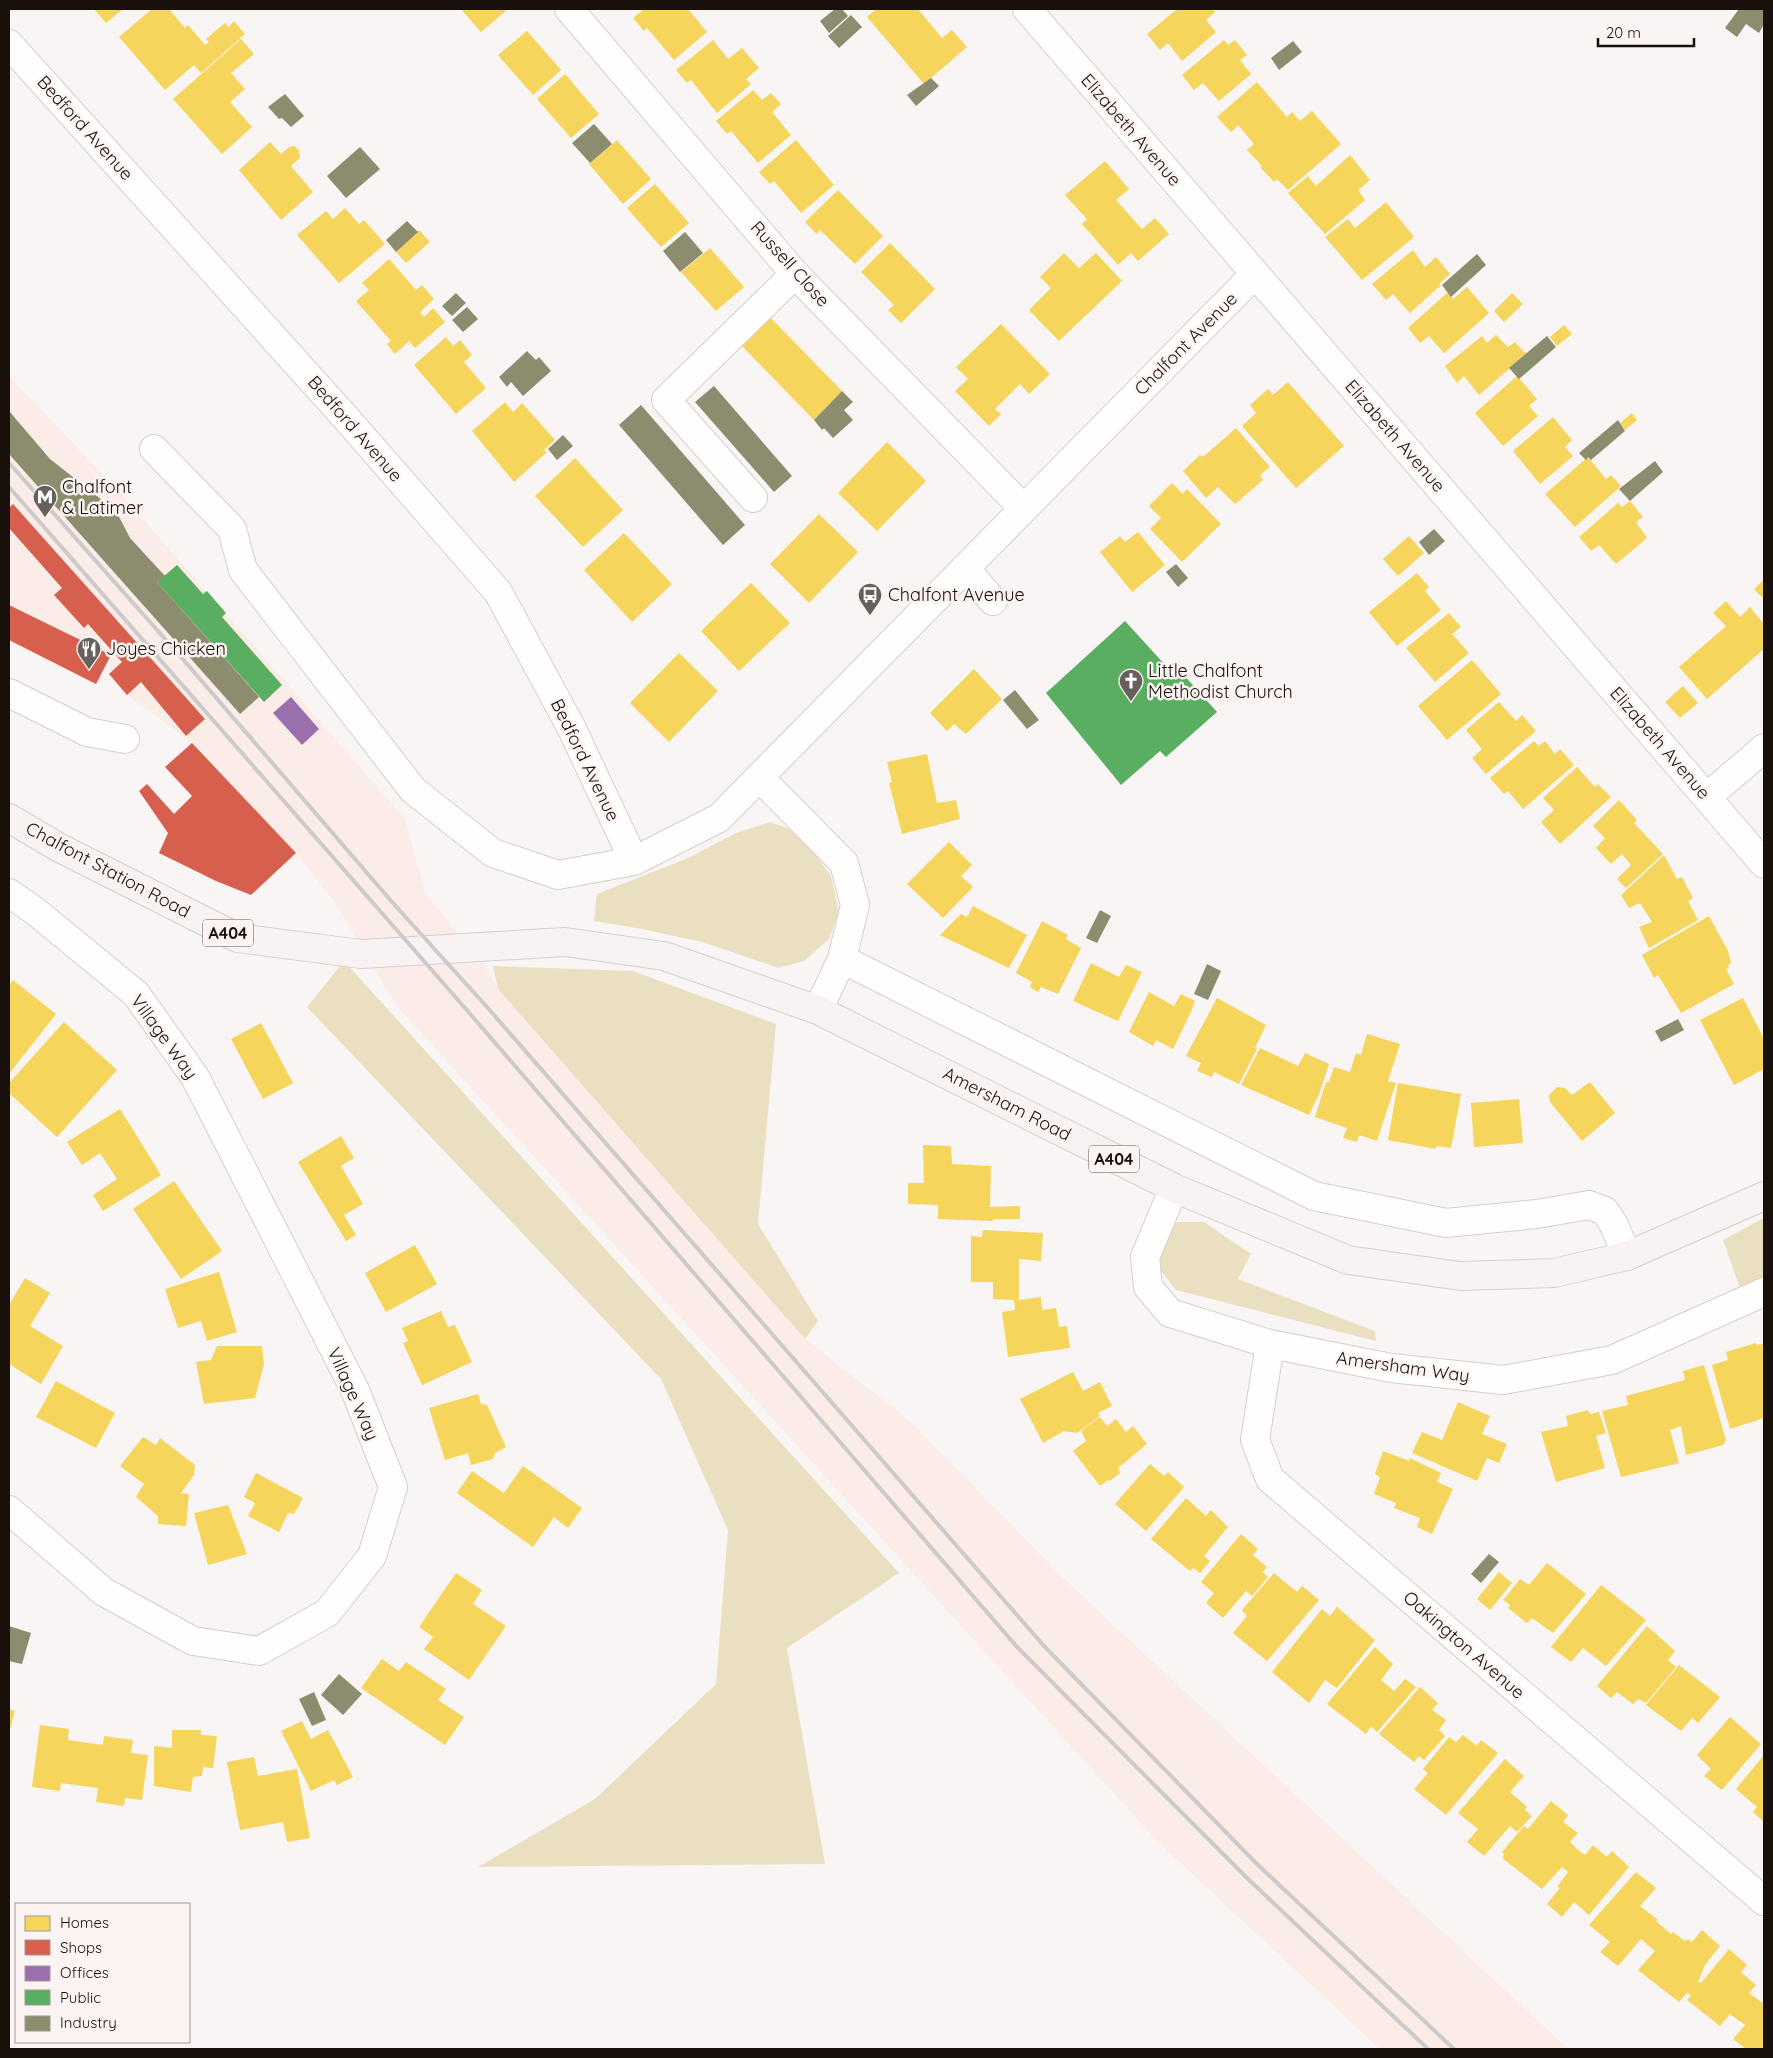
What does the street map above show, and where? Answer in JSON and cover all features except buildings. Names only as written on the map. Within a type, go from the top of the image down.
[{"type":"main road","name":"Chalfont Station Road","points":[[9,818],[58,847],[238,938],[361,954],[473,946]]},
{"type":"main road","name":"Amersham Road","points":[[473,946],[565,942],[664,956],[818,1010],[1174,1188],[1348,1260],[1460,1276],[1554,1273],[1627,1256],[1764,1196]]},
{"type":"street","name":"Russell Close","points":[[569,9],[795,274],[1023,508]]},
{"type":"street","name":"Elizabeth Avenue","points":[[1027,9],[1764,864]]},
{"type":"street","name":"Bedford Avenue","points":[[9,44],[345,417],[498,592],[571,726],[634,861]]},
{"type":"street","points":[[753,498],[666,400],[795,274]]},
{"type":"street","name":"Chalfont Avenue","points":[[154,449],[232,530],[243,570],[412,790],[492,853],[558,875],[634,861],[719,818],[1256,274]]},
{"type":"street","points":[[965,568],[993,601]]},
{"type":"street","points":[[9,693],[87,732],[125,739]]},
{"type":"street","points":[[1707,798],[1764,748]]},
{"type":"street","points":[[760,778],[844,862],[856,905],[842,960],[818,1010]]},
{"type":"street","name":"Village Way","points":[[9,894],[35,911],[136,994],[195,1077],[354,1390],[393,1486],[372,1556],[327,1614],[260,1651],[193,1641],[104,1592],[9,1510]]},
{"type":"street","points":[[842,960],[1314,1196],[1446,1222],[1538,1214],[1589,1205],[1605,1211],[1614,1224],[1627,1256]]},
{"type":"street","name":"Amersham Way","points":[[1174,1188],[1145,1257],[1148,1287],[1170,1313],[1270,1344],[1391,1368],[1503,1380],[1612,1360],[1764,1292]]},
{"type":"street","name":"Oakington Avenue","points":[[1270,1344],[1255,1440],[1270,1478],[1764,1901]]},
{"type":"shaded area","points":[[9,376],[122,495],[405,819],[425,893],[489,972],[498,989],[805,1339],[910,1421],[1062,1577],[1568,2049],[1380,2049],[1159,1843],[396,1005],[334,901],[296,853],[192,743],[127,695],[109,674],[111,657],[97,685],[9,640]]},
{"type":"shaded area","points":[[770,822],[788,828],[815,854],[831,876],[839,912],[829,939],[804,961],[779,968],[702,942],[594,921],[597,894],[688,858],[736,833]]},
{"type":"shaded area","points":[[344,961],[899,1573],[787,1648],[825,1864],[478,1867],[595,1799],[716,1684],[728,1530],[661,1379],[307,1007]]},
{"type":"shaded area","points":[[493,966],[633,971],[776,1024],[758,1224],[818,1321],[805,1339],[498,989]]},
{"type":"shaded area","points":[[1764,1218],[1764,1277],[1740,1288],[1723,1240]]},
{"type":"shaded area","points":[[1177,1222],[1204,1222],[1251,1254],[1238,1279],[1375,1331],[1376,1341],[1176,1290],[1158,1267],[1156,1246]]},
{"type":"railway","points":[[9,463],[181,657],[392,902],[487,1007],[1044,1646],[1257,1864],[1454,2049]]},
{"type":"railway","points":[[9,487],[465,1008],[1017,1647],[1245,1876],[1428,2049]]},
{"type":"place","name":"Chalfont & Latimer","points":[[45,518]]},
{"type":"place","name":"Chalfont Avenue","points":[[870,616]]},
{"type":"place","name":"Joyes Chicken","points":[[89,670]]},
{"type":"place","name":"Little Chalfont Methodist Church","points":[[1131,702]]}]
